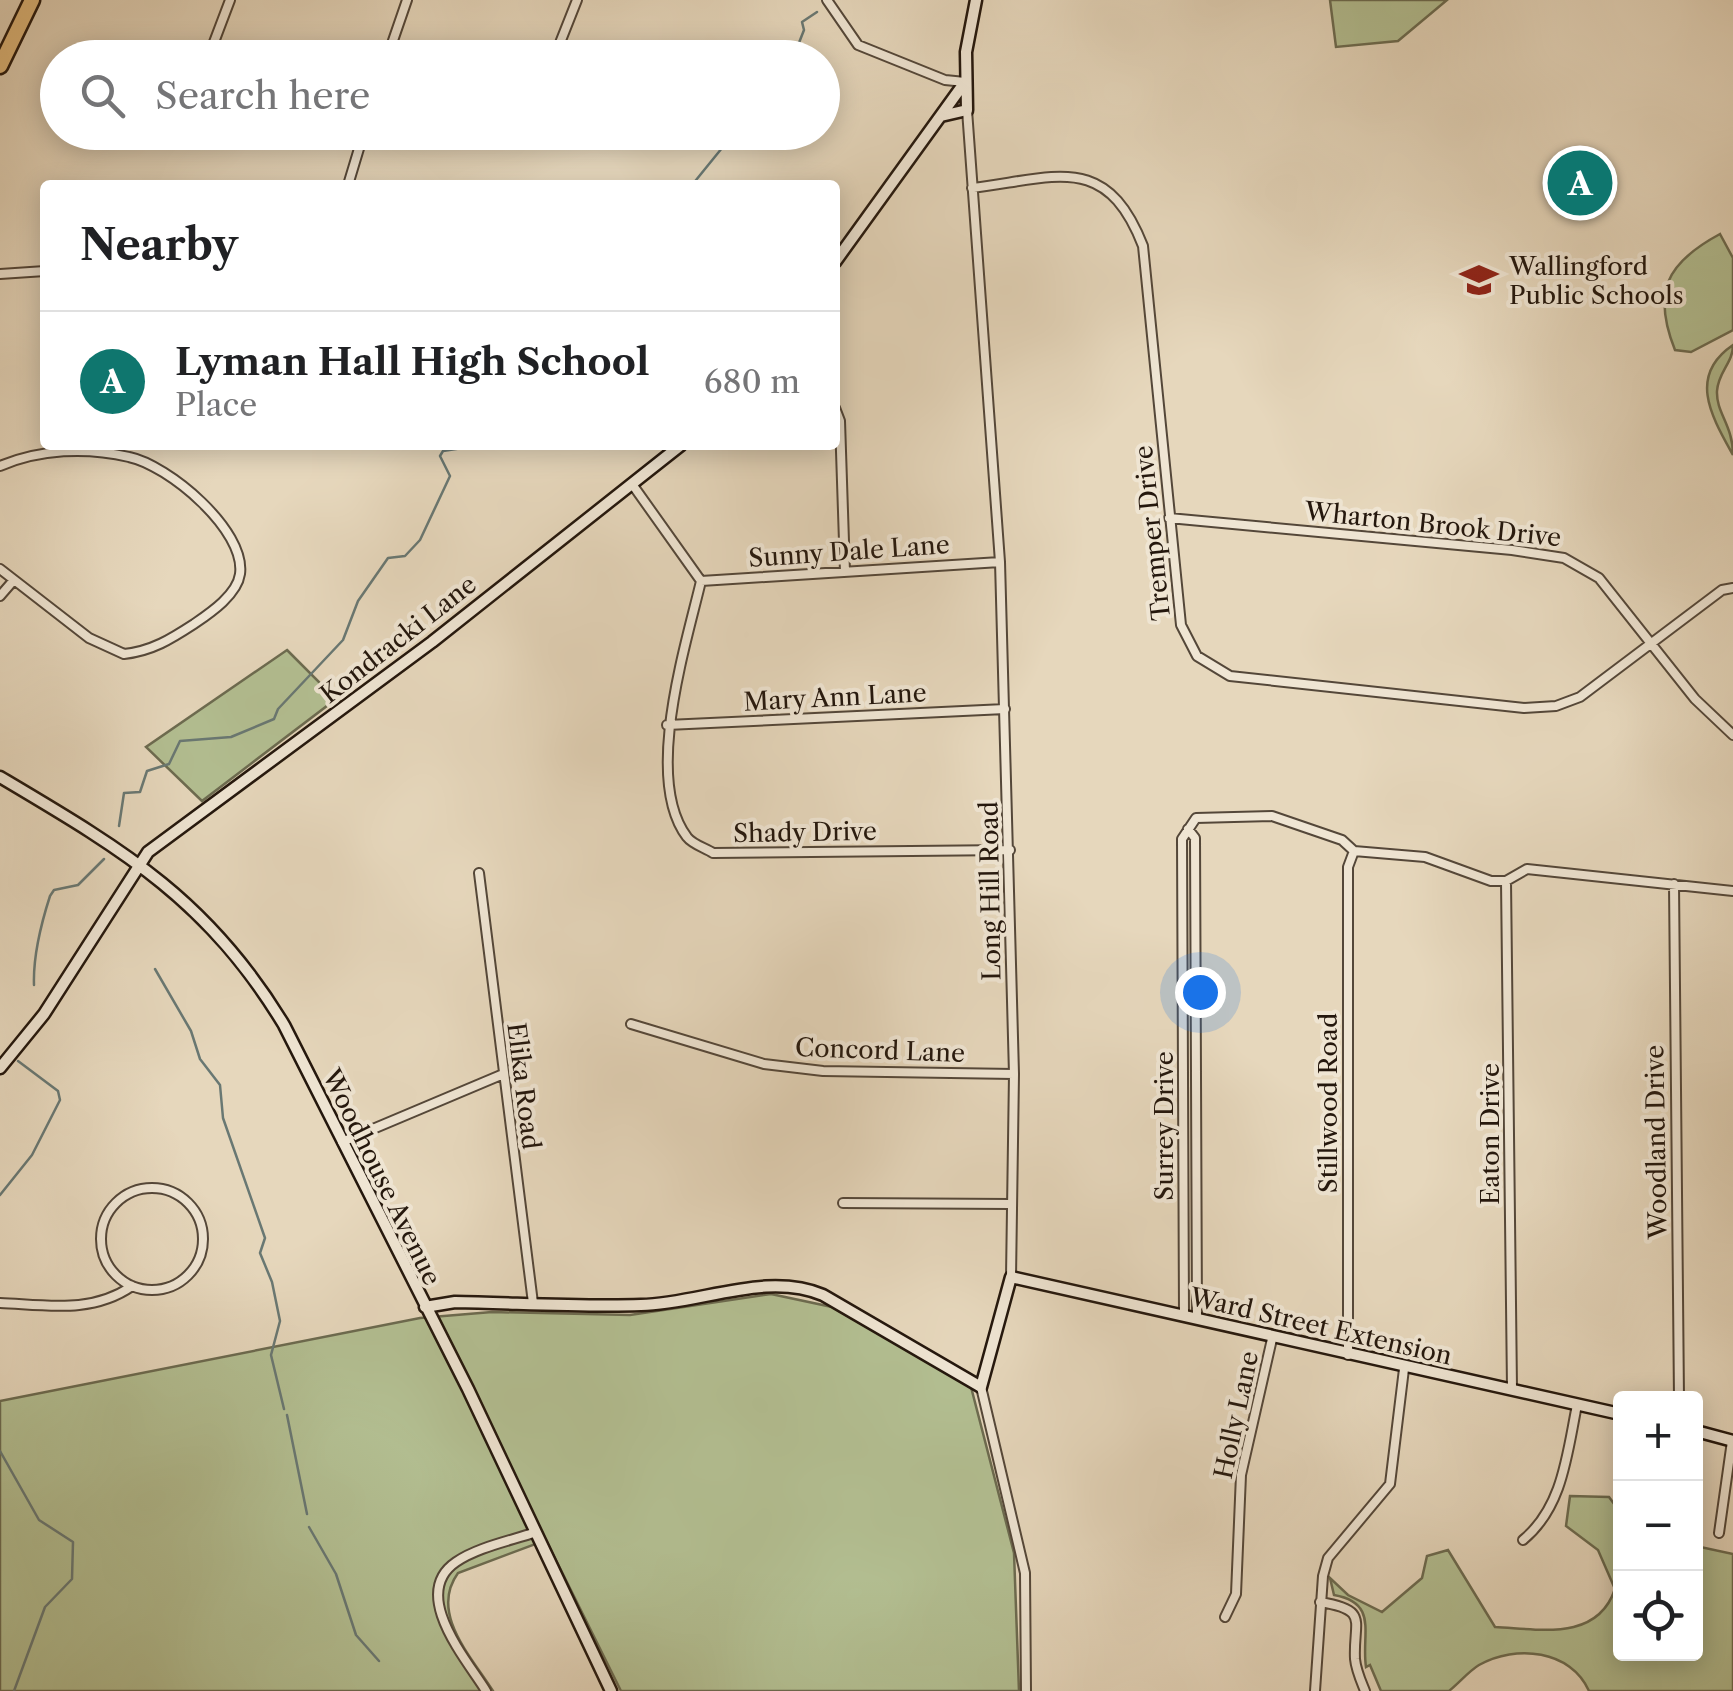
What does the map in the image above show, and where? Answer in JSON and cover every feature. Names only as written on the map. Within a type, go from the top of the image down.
[{"type":"highway","points":[[0,66],[32,0]]},
{"type":"main road","points":[[840,255],[965,82],[968,35],[976,0]]},
{"type":"main road","name":"Long Hill Road","points":[[965,82],[967,110]]},
{"type":"main road","points":[[942,116],[967,110]]},
{"type":"main road","name":"Kondracki Lane","points":[[0,1068],[44,1014],[140,863],[165,838],[408,660],[675,450]]},
{"type":"main road","name":"Woodhouse Avenue","points":[[0,777],[140,863],[222,935],[252,972],[284,1025],[425,1307],[611,1691]]},
{"type":"main road","name":"Long Hill Road","points":[[981,1387],[1012,1277]]},
{"type":"main road","name":"Ward Street Extension","points":[[1012,1277],[1404,1369],[1512,1388],[1613,1413]]},
{"type":"main road","points":[[425,1307],[455,1302],[644,1306],[770,1287],[798,1288],[823,1295],[981,1387]]},
{"type":"main road","points":[[1703,1433],[1733,1441]]},
{"type":"street","points":[[215,40],[230,0]]},
{"type":"street","points":[[393,40],[407,0]]},
{"type":"street","points":[[561,40],[577,0]]},
{"type":"street","points":[[827,0],[858,45],[946,80],[965,82]]},
{"type":"street","name":"Long Hill Road","points":[[967,110],[1000,562],[1014,1074],[1012,1277]]},
{"type":"street","points":[[350,180],[359,150]]},
{"type":"street","name":"Tremper Drive","points":[[972,188],[1077,176],[1110,190],[1130,212],[1143,246],[1169,518],[1185,638],[1203,663],[1230,676],[1548,708],[1580,698],[1722,590],[1733,588]]},
{"type":"street","points":[[0,274],[40,271]]},
{"type":"street","points":[[840,421],[846,572]]},
{"type":"street","points":[[132,457],[134,450]]},
{"type":"street","points":[[0,466],[26,455],[78,451],[132,457],[173,478],[200,500],[222,527],[241,570],[236,586],[209,614],[168,642],[144,652],[124,654],[89,638],[0,569]]},
{"type":"street","points":[[632,484],[701,580]]},
{"type":"street","name":"Wharton Brook Drive","points":[[1169,518],[1564,558],[1581,563],[1599,578],[1696,699],[1733,735]]},
{"type":"street","name":"Sunny Dale Lane","points":[[701,580],[1000,562]]},
{"type":"street","points":[[0,596],[12,580]]},
{"type":"street","name":"Shady Drive","points":[[701,580],[667,725],[674,808],[688,839],[713,853],[1010,850]]},
{"type":"street","name":"Mary Ann Lane","points":[[667,725],[1004,709]]},
{"type":"street","points":[[1188,829],[1196,818],[1205,815],[1272,816],[1342,840],[1354,851],[1425,857],[1491,880],[1506,881],[1526,869],[1733,891]]},
{"type":"street","name":"Surrey Drive","points":[[1184,1315],[1182,839],[1188,829],[1195,838],[1197,1318]]},
{"type":"street","name":"Stillwood Road","points":[[1348,1355],[1348,867],[1354,851]]},
{"type":"street","name":"Elika Road","points":[[479,873],[501,1076],[533,1303]]},
{"type":"street","name":"Eaton Drive","points":[[1506,881],[1512,1388]]},
{"type":"street","name":"Woodland Drive","points":[[1674,884],[1679,1391]]},
{"type":"street","name":"Concord Lane","points":[[631,1024],[764,1064],[823,1071],[1014,1074]]},
{"type":"street","points":[[342,1142],[501,1076]]},
{"type":"street","points":[[0,1303],[81,1306],[102,1303],[132,1286],[144,1290],[171,1287],[183,1281],[200,1260],[204,1247],[194,1209],[173,1192],[160,1188],[134,1192],[105,1219],[104,1258],[111,1270],[132,1286]]},
{"type":"street","points":[[843,1203],[1011,1204]]},
{"type":"street","name":"Holly Lane","points":[[1226,1617],[1236,1594],[1240,1475],[1272,1339]]},
{"type":"street","points":[[1314,1691],[1320,1602],[1328,1558],[1390,1484],[1404,1369]]},
{"type":"street","name":"Long Hill Road","points":[[981,1387],[1025,1572],[1026,1691]]},
{"type":"street","points":[[1524,1540],[1542,1524],[1554,1504],[1577,1405]]},
{"type":"street","points":[[1719,1533],[1733,1441]]},
{"type":"street","points":[[486,1691],[441,1616],[440,1586],[454,1563],[536,1532]]},
{"type":"street","points":[[1320,1602],[1355,1614],[1355,1662],[1365,1691]]},
{"type":"green space","points":[[1330,0],[1447,0],[1398,41],[1336,47]]},
{"type":"green space","points":[[1720,234],[1733,258],[1733,330],[1691,352],[1675,350],[1665,311],[1669,281],[1687,256]]},
{"type":"green space","points":[[1733,345],[1717,391],[1733,455],[1712,412],[1707,383],[1719,357]]},
{"type":"green space","points":[[287,650],[336,699],[202,801],[146,747]]},
{"type":"green space","points":[[771,1294],[832,1307],[971,1387],[1014,1553],[1019,1691],[621,1691],[546,1540],[458,1573],[450,1588],[448,1603],[456,1634],[493,1691],[0,1691],[0,1401],[420,1318],[492,1312],[630,1315]]},
{"type":"green space","points":[[1570,1496],[1609,1497],[1613,1502],[1613,1584],[1598,1550],[1566,1526]]},
{"type":"green space","points":[[1703,1548],[1733,1554],[1733,1691],[1589,1691],[1581,1677],[1556,1659],[1525,1653],[1509,1654],[1479,1665],[1449,1691],[1381,1691],[1370,1665],[1366,1667],[1363,1613],[1348,1599],[1334,1595],[1330,1578],[1348,1595],[1382,1612],[1422,1578],[1427,1556],[1448,1550],[1495,1627],[1565,1629],[1595,1618],[1613,1593],[1613,1661],[1703,1661]]},
{"type":"waterway","points":[[800,40],[802,22],[817,12]]},
{"type":"waterway","points":[[696,180],[720,150]]},
{"type":"waterway","points":[[119,826],[124,793],[140,792],[147,771],[169,764],[180,741],[231,737],[274,719],[278,709],[343,640],[358,601],[388,558],[405,556],[420,540],[450,476],[440,456],[450,450]]},
{"type":"waterway","points":[[34,985],[38,941],[50,896],[54,890],[78,885],[104,859]]},
{"type":"waterway","points":[[155,969],[191,1031],[200,1059],[220,1085],[223,1118],[265,1238],[260,1253],[272,1282],[280,1321],[271,1355],[284,1409]]},
{"type":"waterway","points":[[0,1195],[32,1155],[60,1100],[58,1091],[18,1061]]},
{"type":"waterway","points":[[287,1415],[307,1514]]},
{"type":"waterway","points":[[0,1451],[39,1520],[73,1542],[72,1579],[45,1607],[14,1691]]},
{"type":"waterway","points":[[309,1527],[336,1574],[356,1635],[379,1661]]},
{"type":"place","name":"Lyman Hall High School","points":[[1580,183]]},
{"type":"place","name":"Wallingford Public Schools","points":[[1479,280]]}]
